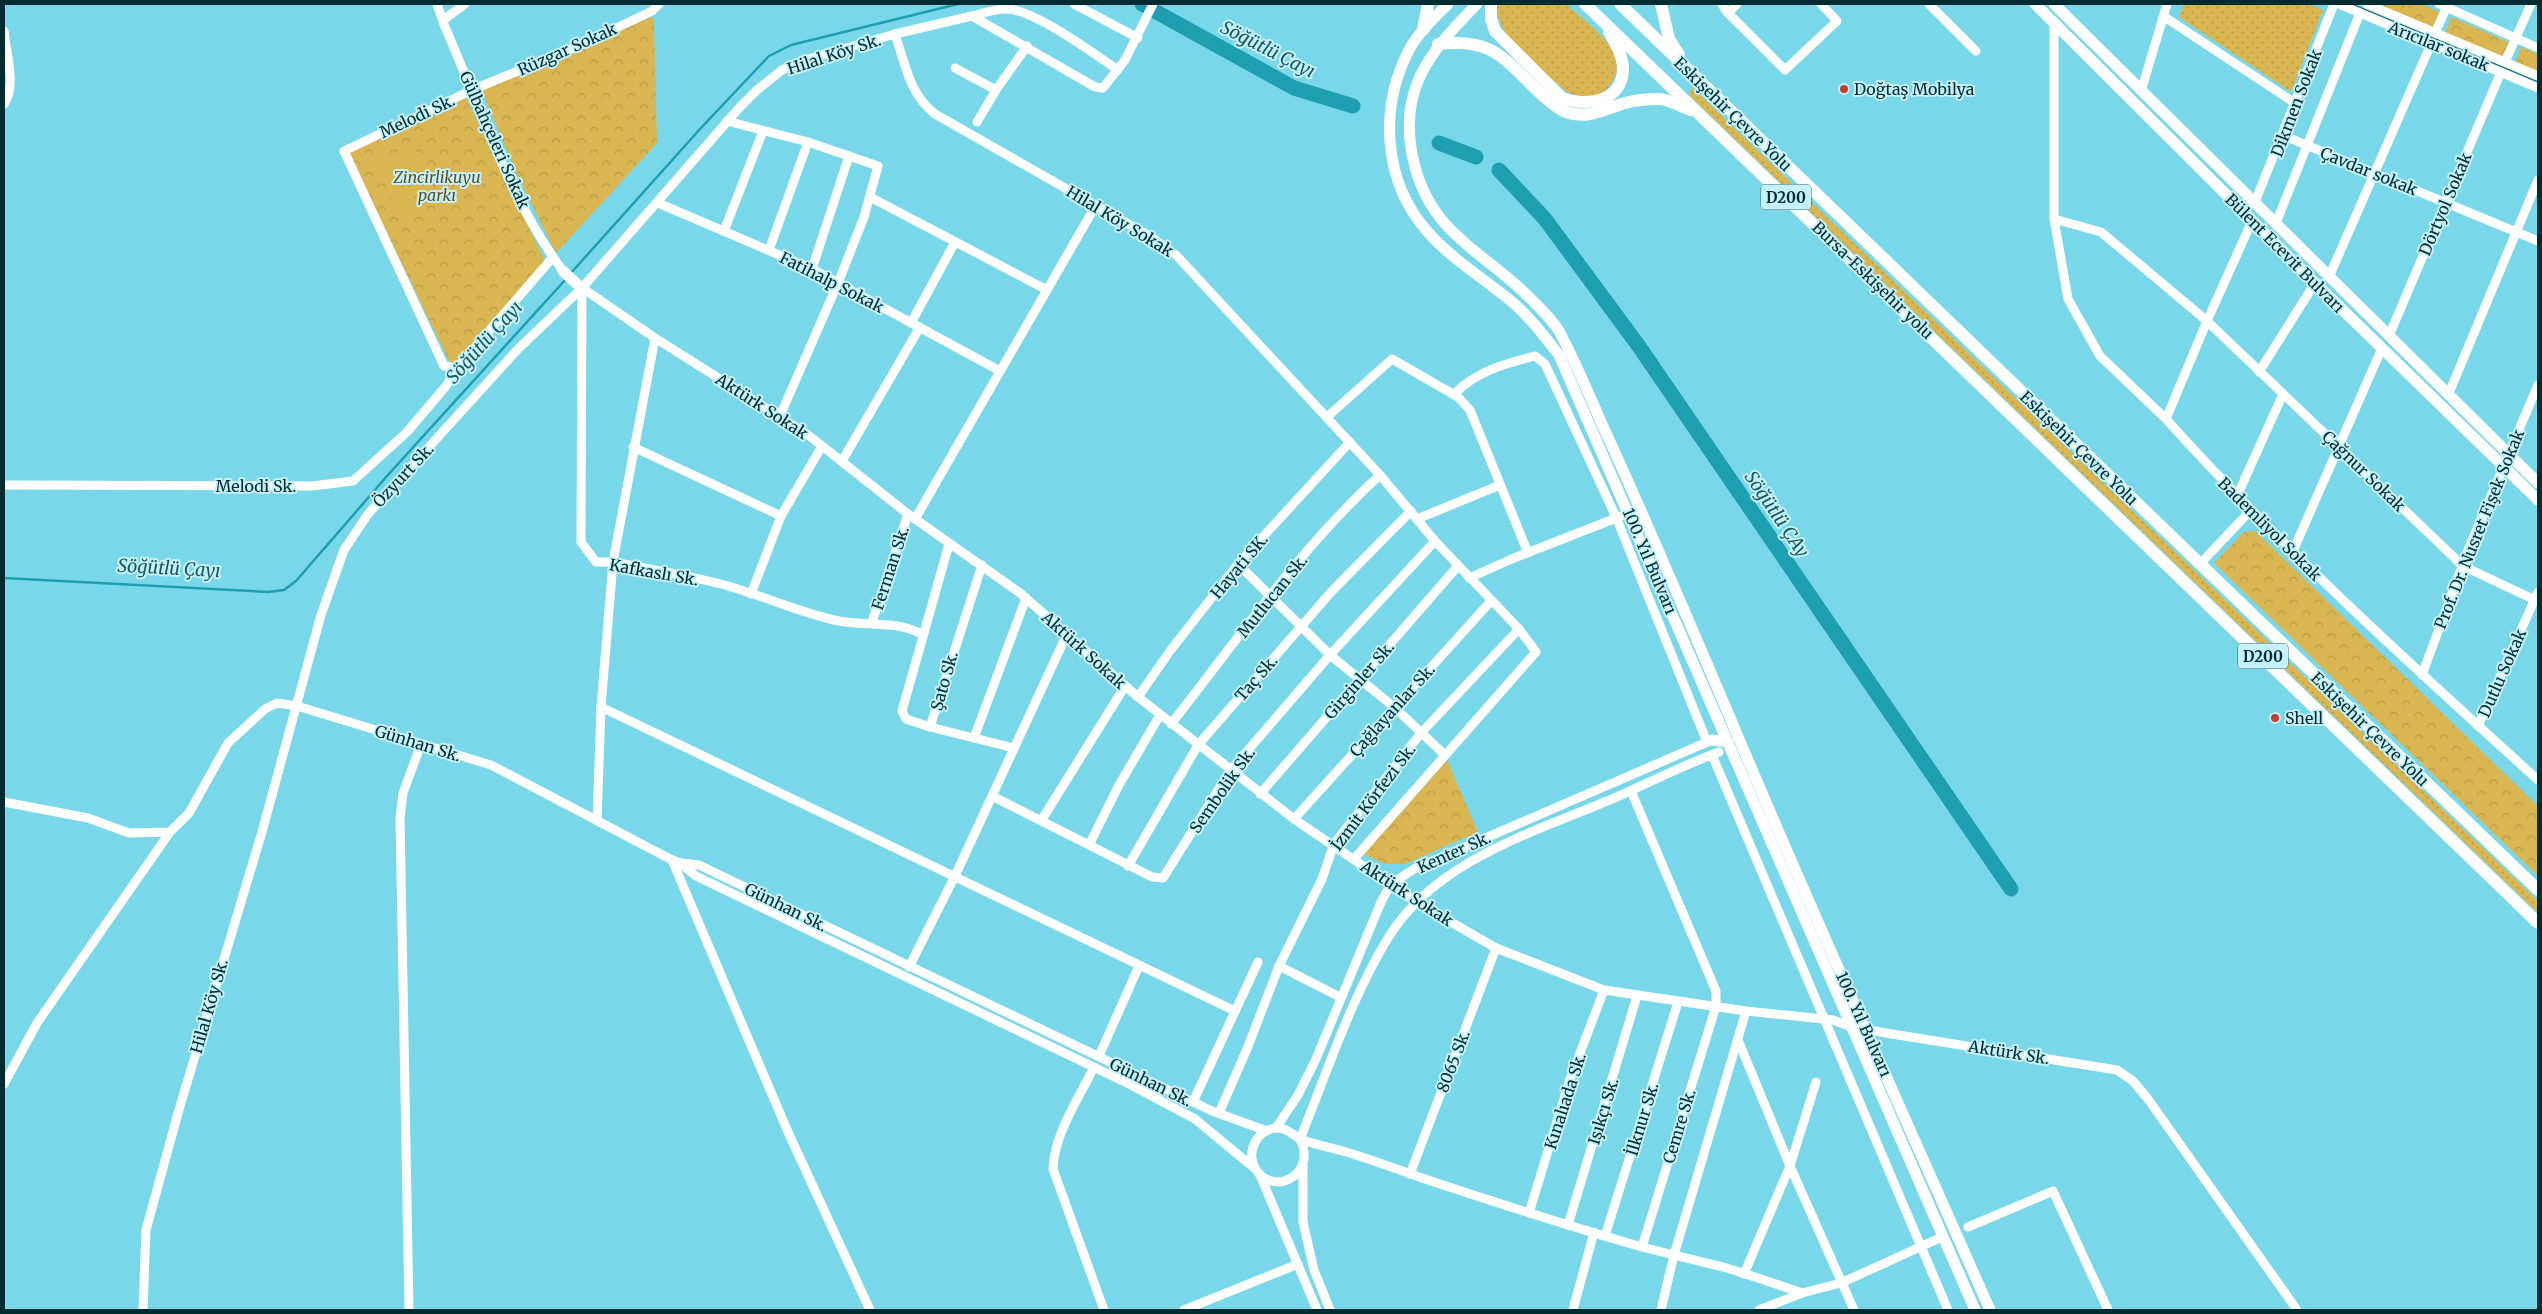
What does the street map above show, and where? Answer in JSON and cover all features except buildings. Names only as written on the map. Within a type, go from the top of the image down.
[{"type":"highway","points":[[1424,30],[1428,4]]},
{"type":"highway","points":[[1491,4],[1491,19],[1495,31],[1562,98],[1575,103],[1591,104],[1607,98],[1614,93],[1622,78],[1622,59],[1611,34],[1599,18]]},
{"type":"highway","name":"Bursa-Eskişehir yolu","points":[[1585,4],[1988,390]]},
{"type":"highway","name":"Eskişehir Çevre Yolu","points":[[1620,4],[2538,890]]},
{"type":"highway","points":[[1661,4],[1669,40],[1691,74]]},
{"type":"highway","points":[[1438,44],[1459,42],[1482,45],[1494,50],[1551,103],[1566,112],[1582,116],[1598,114],[1624,103],[1662,99],[1698,113]]},
{"type":"highway","name":"Eskişehir Çevre Yolu","points":[[1988,390],[2538,923]]},
{"type":"main road","points":[[1448,4],[1424,30],[1406,56],[1391,102],[1389,128],[1392,161],[1406,199],[1426,231],[1448,252],[1513,303],[1536,327],[1576,379]]},
{"type":"main road","points":[[1477,4],[1438,44],[1423,70],[1412,98],[1408,127],[1420,185],[1434,212],[1451,232],[1522,289],[1557,328],[1576,379]]},
{"type":"main road","name":"Bülent Ecevit Bulvarı","points":[[2035,4],[2382,348],[2506,460],[2538,483]]},
{"type":"main road","name":"Bülent Ecevit Bulvarı","points":[[2055,4],[2142,88],[2329,277],[2449,393],[2538,500]]},
{"type":"main road","points":[[563,271],[580,287]]},
{"type":"main road","name":"100. Yıl Bulvarı","points":[[1576,379],[1629,513],[1866,1029],[1990,1310]]},
{"type":"main road","name":"100. Yıl Bulvarı","points":[[1576,379],[1645,518],[1733,740],[1851,1026],[1974,1310]]},
{"type":"main road","points":[[1709,741],[1733,740]]},
{"type":"main road","points":[[1716,753],[1733,740]]},
{"type":"street","name":"Gülbahçeleri Sokak","points":[[438,4],[510,180],[542,241],[563,271]]},
{"type":"street","points":[[443,20],[465,4]]},
{"type":"street","name":"Rüzgar Sokak","points":[[472,90],[585,43],[652,11],[659,4]]},
{"type":"street","points":[[1074,4],[1138,38]]},
{"type":"street","points":[[972,16],[1027,46],[1095,87],[1103,88],[1118,70],[1138,38],[1153,4]]},
{"type":"street","points":[[1722,4],[1728,13],[1785,70],[1837,21],[1821,4]]},
{"type":"street","points":[[1728,13],[1737,4]]},
{"type":"street","points":[[1929,4],[1976,51]]},
{"type":"street","points":[[2142,88],[2167,4]]},
{"type":"street","name":"Dikmen Sokak","points":[[2255,202],[2334,4]]},
{"type":"street","name":"Arıcılar sokak","points":[[2339,4],[2538,88]]},
{"type":"street","points":[[2367,4],[2538,76]]},
{"type":"street","points":[[2505,62],[2517,39],[2531,4]]},
{"type":"street","points":[[2435,33],[2444,5],[2538,48]]},
{"type":"street","name":"Hilal Köy Sk.","points":[[580,287],[658,203],[727,121],[757,90],[782,70],[805,60],[895,34],[1008,9],[1040,21],[1118,70]]},
{"type":"street","name":"Dikmen Sokak","points":[[2276,223],[2360,13]]},
{"type":"street","points":[[2163,16],[2295,103]]},
{"type":"street","name":"Bademliyol Sokak","points":[[2054,22],[2054,219],[2068,299],[2100,356],[2166,419],[2237,496],[2362,620],[2538,780]]},
{"type":"street","points":[[4,31],[10,85],[10,96],[4,104]]},
{"type":"street","name":"Hilal Köy Sokak","points":[[895,34],[913,87],[921,103],[935,114],[1153,238],[1176,254],[1350,442],[1414,515]]},
{"type":"street","points":[[2329,277],[2431,44]]},
{"type":"street","points":[[977,122],[996,90],[1027,46]]},
{"type":"street","points":[[955,68],[996,90]]},
{"type":"street","name":"Dörtyol Sokak","points":[[2389,336],[2447,202],[2500,72]]},
{"type":"street","name":"Melodi Sk.","points":[[457,368],[444,366],[439,360],[434,342],[344,151],[472,90]]},
{"type":"street","points":[[727,121],[808,142],[878,166],[870,196],[838,283],[780,416]]},
{"type":"street","points":[[724,231],[763,131]]},
{"type":"street","name":"Çavdar sokak","points":[[2282,135],[2538,241]]},
{"type":"street","points":[[769,250],[808,142]]},
{"type":"street","points":[[812,269],[849,156]]},
{"type":"street","points":[[2449,393],[2538,180]]},
{"type":"street","points":[[870,196],[1047,290]]},
{"type":"street","name":"Fatihalp Sokak","points":[[658,203],[812,269],[1000,371]]},
{"type":"street","name":"Ferman Sk.","points":[[872,622],[912,516],[1000,371],[1096,205]]},
{"type":"street","name":"Çağnur Sokak","points":[[2054,219],[2101,232],[2207,321],[2462,566],[2536,596]]},
{"type":"street","points":[[2166,419],[2252,221]]},
{"type":"street","points":[[911,323],[956,242]]},
{"type":"street","name":"Melodi Sk.","points":[[4,486],[312,486],[353,481],[407,432],[446,386],[457,368],[553,257]]},
{"type":"street","points":[[2259,372],[2315,283]]},
{"type":"street","name":"Aktürk Sokak","points":[[580,287],[655,338],[780,416],[842,461],[949,544],[982,565],[1026,598],[1171,724],[1294,820],[1334,844],[1416,902],[1496,948],[1604,990]]},
{"type":"street","name":"Kafkaslı Sk.","points":[[580,287],[581,542],[596,562],[613,562],[722,584],[821,617],[849,624],[872,622],[904,628],[923,635]]},
{"type":"street","name":"Özyurt Sk.","points":[[297,706],[321,615],[344,550],[368,514],[519,348],[580,287]]},
{"type":"street","points":[[842,461],[920,327]]},
{"type":"street","points":[[597,820],[601,707],[613,562],[655,338]]},
{"type":"street","points":[[2293,551],[2382,348]]},
{"type":"street","points":[[1454,394],[1467,380],[1496,366],[1535,356],[1545,364],[1616,518],[1709,741]]},
{"type":"street","points":[[1327,417],[1392,359],[1454,394],[1470,410],[1528,553]]},
{"type":"street","name":"Prof. Dr. Nusret Fişek Sokak","points":[[2422,675],[2462,566],[2538,385]]},
{"type":"street","points":[[2237,496],[2283,394]]},
{"type":"street","name":"Hayati SK.","points":[[1138,697],[1170,651],[1238,564],[1350,442]]},
{"type":"street","points":[[751,594],[781,516],[822,446]]},
{"type":"street","points":[[634,447],[781,516]]},
{"type":"street","name":"Mutlucan Sk.","points":[[1171,724],[1347,505],[1380,475]]},
{"type":"street","points":[[1354,859],[1536,652],[1519,629],[1457,567],[1414,515],[1500,485]]},
{"type":"street","points":[[2200,564],[2251,510]]},
{"type":"street","points":[[1469,578],[1629,513]]},
{"type":"street","name":"Taç Sk.","points":[[1128,866],[1198,745],[1332,592],[1414,515]]},
{"type":"street","name":"Sembolik Sk.","points":[[992,796],[1128,866],[1152,877],[1164,878],[1230,771],[1330,655],[1435,541]]},
{"type":"street","points":[[930,727],[906,719],[902,711],[949,544]]},
{"type":"street","points":[[1238,564],[1330,655],[1394,707],[1445,755]]},
{"type":"street","name":"Şato Sk.","points":[[982,565],[956,640],[930,727],[1014,748]]},
{"type":"street","name":"Girginler Sk.","points":[[1260,794],[1457,567]]},
{"type":"street","name":"Dutlu Sokak","points":[[2478,726],[2536,596]]},
{"type":"street","points":[[974,738],[1026,598]]},
{"type":"street","name":"Çağlayanlar Sk.","points":[[1294,820],[1491,600]]},
{"type":"street","name":"İzmit Körfezi Sk.","points":[[1218,1114],[1247,1049],[1279,966],[1322,878],[1334,844],[1421,733],[1519,629]]},
{"type":"street","points":[[909,967],[955,876],[1066,634]]},
{"type":"street","points":[[1041,821],[1125,686]]},
{"type":"street","name":"Günhan Sk.","points":[[4,1084],[37,1023],[170,832],[189,813],[211,771],[234,738],[265,709],[277,703],[297,706],[491,765],[672,860],[699,865],[1218,1114],[1272,1130]]},
{"type":"street","name":"Hilal Köy Sk.","points":[[143,1310],[146,1230],[297,706]]},
{"type":"street","points":[[601,707],[1235,1011]]},
{"type":"street","points":[[1089,845],[1119,785],[1160,715]]},
{"type":"street","name":"Kenter Sk.","points":[[1391,884],[1414,869],[1709,741]]},
{"type":"street","points":[[409,1310],[400,818],[403,793],[421,744]]},
{"type":"street","points":[[1716,753],[1824,1019],[1948,1310]]},
{"type":"street","name":"Kenter Sk.","points":[[1300,1140],[1355,1003],[1388,938],[1416,902],[1452,872],[1491,850],[1716,753]]},
{"type":"street","points":[[1631,791],[1716,991],[1716,1006]]},
{"type":"street","points":[[4,802],[88,818],[129,833],[170,832]]},
{"type":"street","points":[[672,860],[788,1132],[870,1310]]},
{"type":"street","points":[[681,863],[696,876],[1094,1067],[1195,1120],[1267,1179],[1284,1181],[1292,1178],[1303,1165]]},
{"type":"street","points":[[1317,1310],[1252,1160],[1254,1143],[1272,1130],[1303,1086],[1340,997],[1391,884]]},
{"type":"street","name":"8065 Sk.","points":[[1410,1174],[1496,948]]},
{"type":"street","points":[[1194,1102],[1258,962]]},
{"type":"street","points":[[1099,1056],[1139,966]]},
{"type":"street","points":[[1279,966],[1340,997]]},
{"type":"street","name":"Aktürk Sk.","points":[[1604,990],[1746,1011],[1824,1019],[1866,1029],[2117,1070],[2133,1081],[2148,1099],[2297,1310]]},
{"type":"street","name":"Kınalıada Sk.","points":[[1529,1213],[1570,1082],[1604,990]]},
{"type":"street","name":"Işıkçı Sk.","points":[[1568,1225],[1637,996]]},
{"type":"street","name":"İlknur Sk.","points":[[1605,1236],[1678,1002]]},
{"type":"street","name":"Cemre Sk.","points":[[1642,1247],[1716,1006]]},
{"type":"street","points":[[1661,1310],[1674,1255],[1746,1011]]},
{"type":"street","points":[[1738,1040],[1790,1166],[1854,1310]]},
{"type":"street","points":[[1094,1067],[1060,1136],[1053,1158],[1053,1169],[1104,1310]]},
{"type":"street","points":[[1744,1274],[1790,1166],[1816,1082]]},
{"type":"street","points":[[1272,1130],[1294,1133],[1304,1148],[1303,1222],[1314,1270],[1330,1310]]},
{"type":"street","points":[[1300,1140],[1568,1225],[1744,1274],[1802,1293]]},
{"type":"street","points":[[1968,1227],[2053,1191],[2108,1310]]},
{"type":"street","points":[[1573,1310],[1594,1232]]},
{"type":"street","points":[[1759,1310],[1802,1293],[1841,1283],[1942,1237]]},
{"type":"street","points":[[1184,1310],[1298,1264]]},
{"type":"green space","points":[[1496,4],[1566,4],[1594,28],[1611,48],[1616,58],[1617,69],[1609,87],[1603,92],[1589,97],[1576,96],[1567,92],[1522,53],[1512,41],[1498,17]]},
{"type":"green space","points":[[2184,4],[2308,4],[2323,10],[2291,92],[2179,17]]},
{"type":"green space","points":[[2377,4],[2420,4],[2442,13],[2434,30]]},
{"type":"green space","name":"Zincirlikuyu parkı","points":[[654,17],[657,143],[556,253],[518,177],[480,87],[599,31]]},
{"type":"green space","points":[[2451,17],[2511,43],[2504,59],[2445,34]]},
{"type":"green space","points":[[2521,47],[2538,54],[2538,75],[2515,64]]},
{"type":"green space","points":[[1692,87],[2538,901],[2538,913],[1689,95]]},
{"type":"green space","name":"Zincirlikuyu parkı","points":[[466,97],[546,263],[452,367],[347,151]]},
{"type":"green space","points":[[413,146],[422,166],[382,184],[373,164]]},
{"type":"green space","points":[[423,174],[437,201],[422,208],[408,181]]},
{"type":"green space","points":[[401,185],[413,213],[400,218],[388,191]]},
{"type":"green space","points":[[2255,531],[2538,806],[2538,876],[2214,563],[2244,532]]},
{"type":"green space","points":[[1447,760],[1478,832],[1405,864],[1385,864],[1364,854]]},
{"type":"waterway","name":"Söğütlü Çayı","points":[[571,273],[700,129],[769,56],[791,45],[958,4]]},
{"type":"waterway","name":"Söğütlü Çayı","points":[[1142,4],[1294,88],[1353,106]]},
{"type":"waterway","name":"Söğütlü ÇAy","points":[[1439,143],[1476,157]]},
{"type":"waterway","name":"Söğütlü ÇAy","points":[[1499,170],[1545,219],[1638,345],[2011,889]]},
{"type":"waterway","name":"Söğütlü Çayı","points":[[4,578],[268,592],[284,590],[296,581],[387,476],[566,279]]},
{"type":"tram line","points":[[2352,4],[2538,82]]},
{"type":"place","name":"Doğtaş Mobilya","points":[[1844,89]]},
{"type":"place","name":"Shell","points":[[2275,718]]}]
